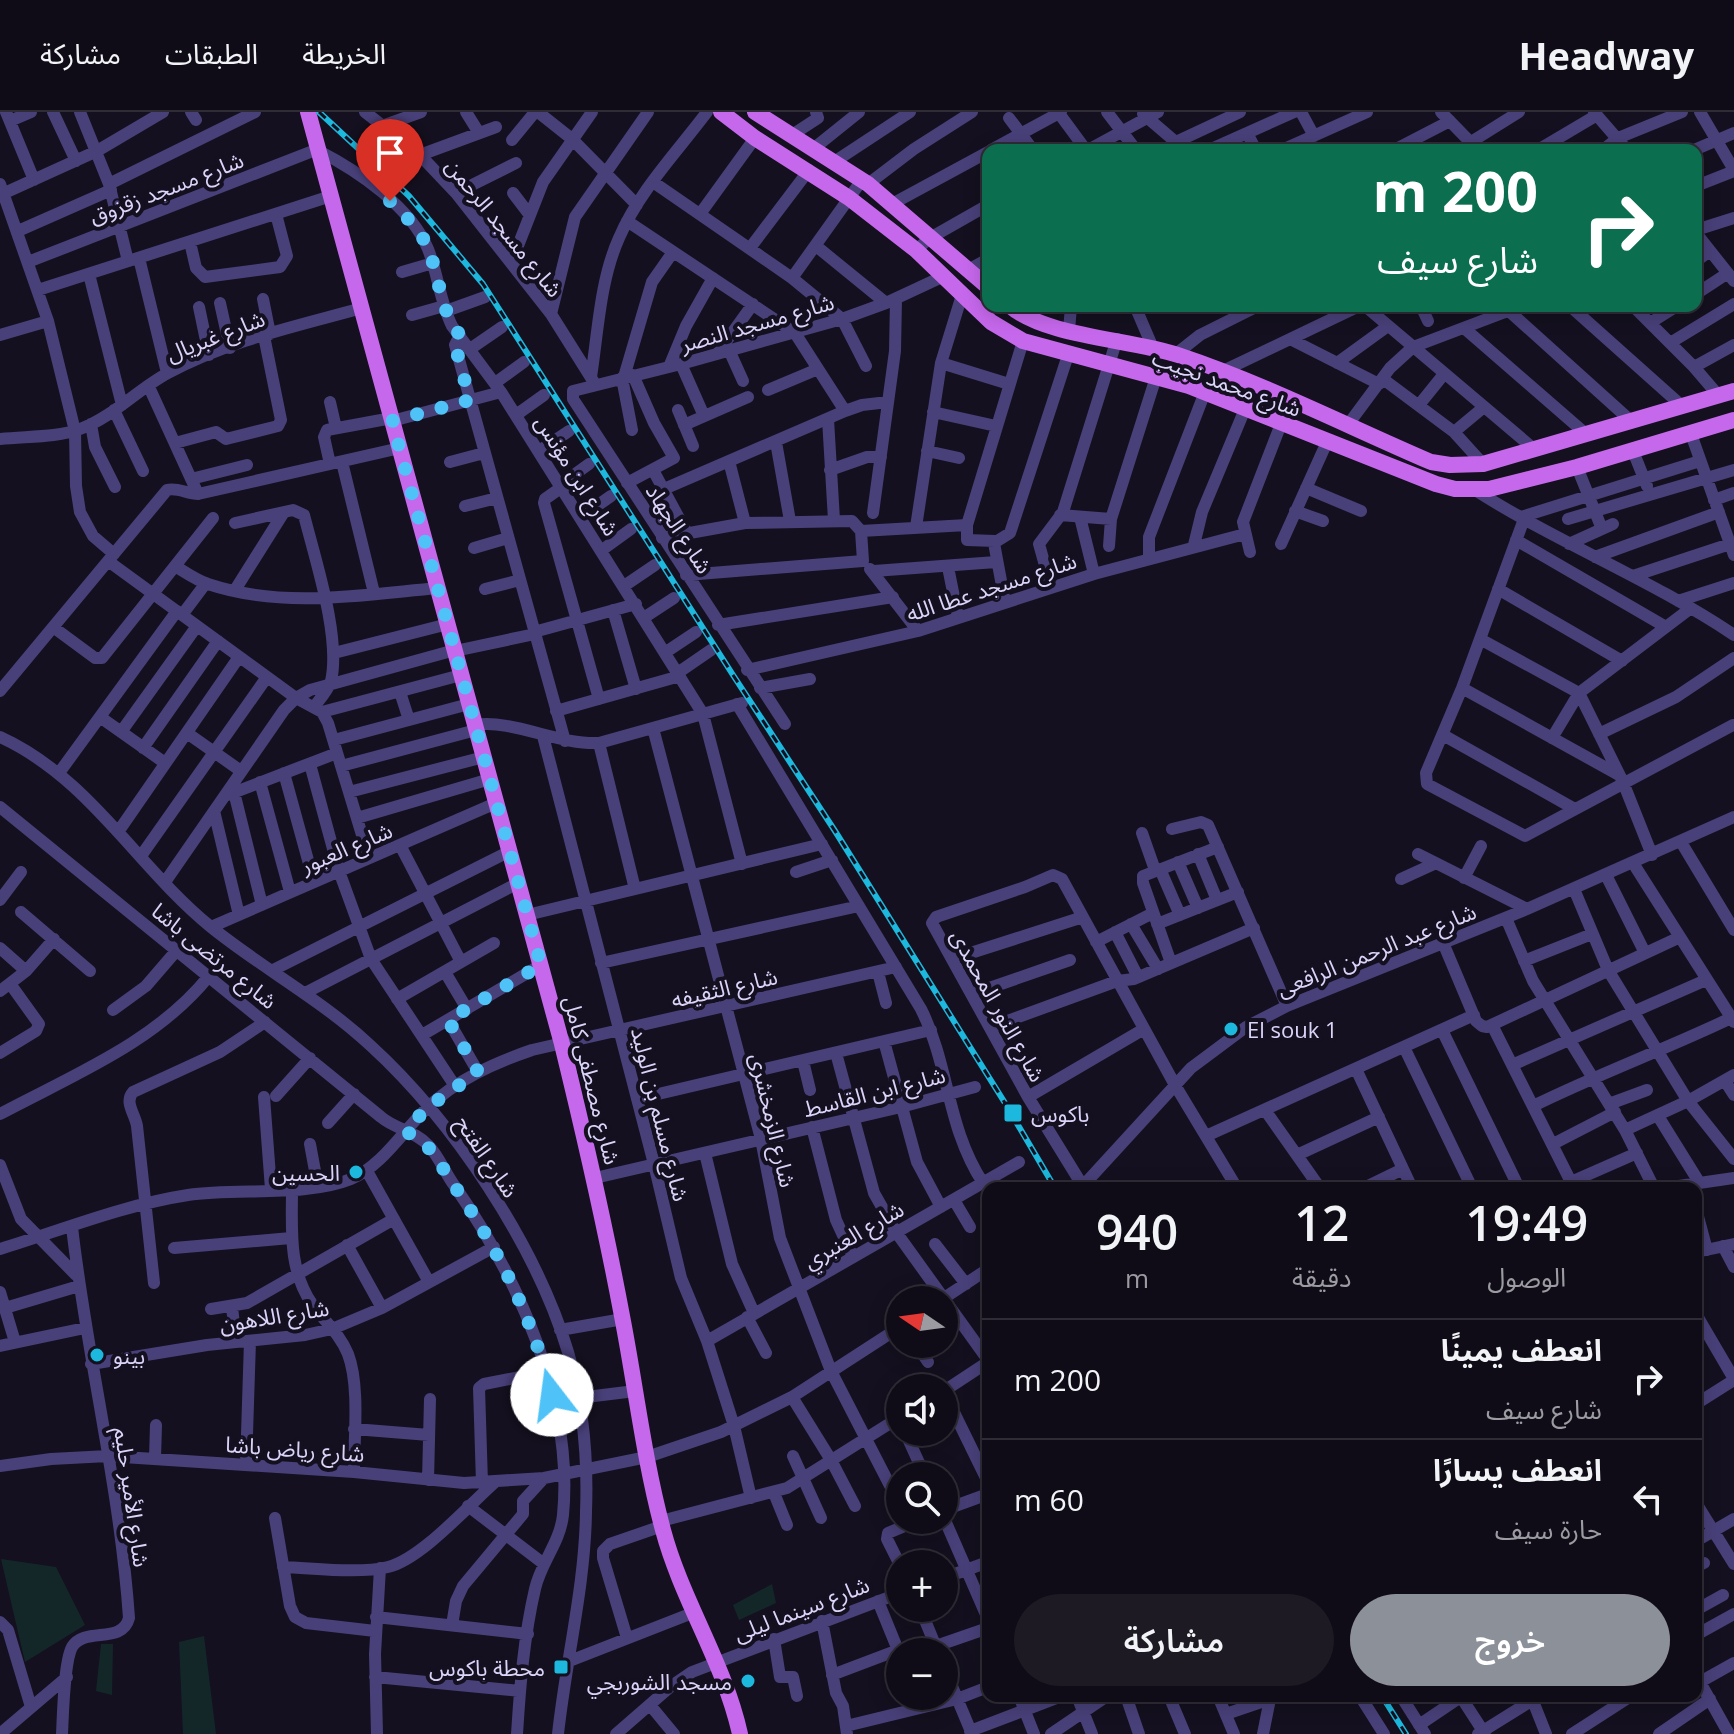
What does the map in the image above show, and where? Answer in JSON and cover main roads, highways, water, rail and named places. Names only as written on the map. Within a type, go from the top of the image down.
[{"type":"main road","name":"شارع محمد نجيب","points":[[721,112],[755,138],[849,198],[916,250],[991,322],[1023,341],[1205,392],[1349,452],[1436,484],[1475,490],[1577,467],[1734,420]]},
{"type":"main road","points":[[760,113],[865,182],[982,282]]},
{"type":"main road","name":"شارع مصطفى كامل","points":[[307,114],[562,1044],[595,1178],[662,1524],[672,1558],[732,1700],[740,1734]]},
{"type":"main road","name":"شارع محمد نجيب","points":[[1021,312],[1041,323],[1069,331],[1176,354],[1223,371],[1431,462],[1450,465],[1483,464],[1726,393]]},
{"type":"main road","points":[[1278,422],[1285,398]]},
{"type":"main road","points":[[1349,452],[1353,429]]},
{"type":"railway","points":[[319,112],[409,196],[483,284],[835,831],[1051,1182]]},
{"type":"railway","points":[[1386,1702],[1406,1734]]},
{"type":"place","name":"El souk 1","points":[[1231,1029]]},
{"type":"place","name":"باكوس","points":[[1013,1113]]},
{"type":"place","name":"الحسين","points":[[356,1172]]},
{"type":"place","name":"بينو","points":[[97,1355]]},
{"type":"place","name":"محطة باكوس","points":[[561,1667]]},
{"type":"place","name":"مسجد الشوربجي","points":[[748,1681]]}]
